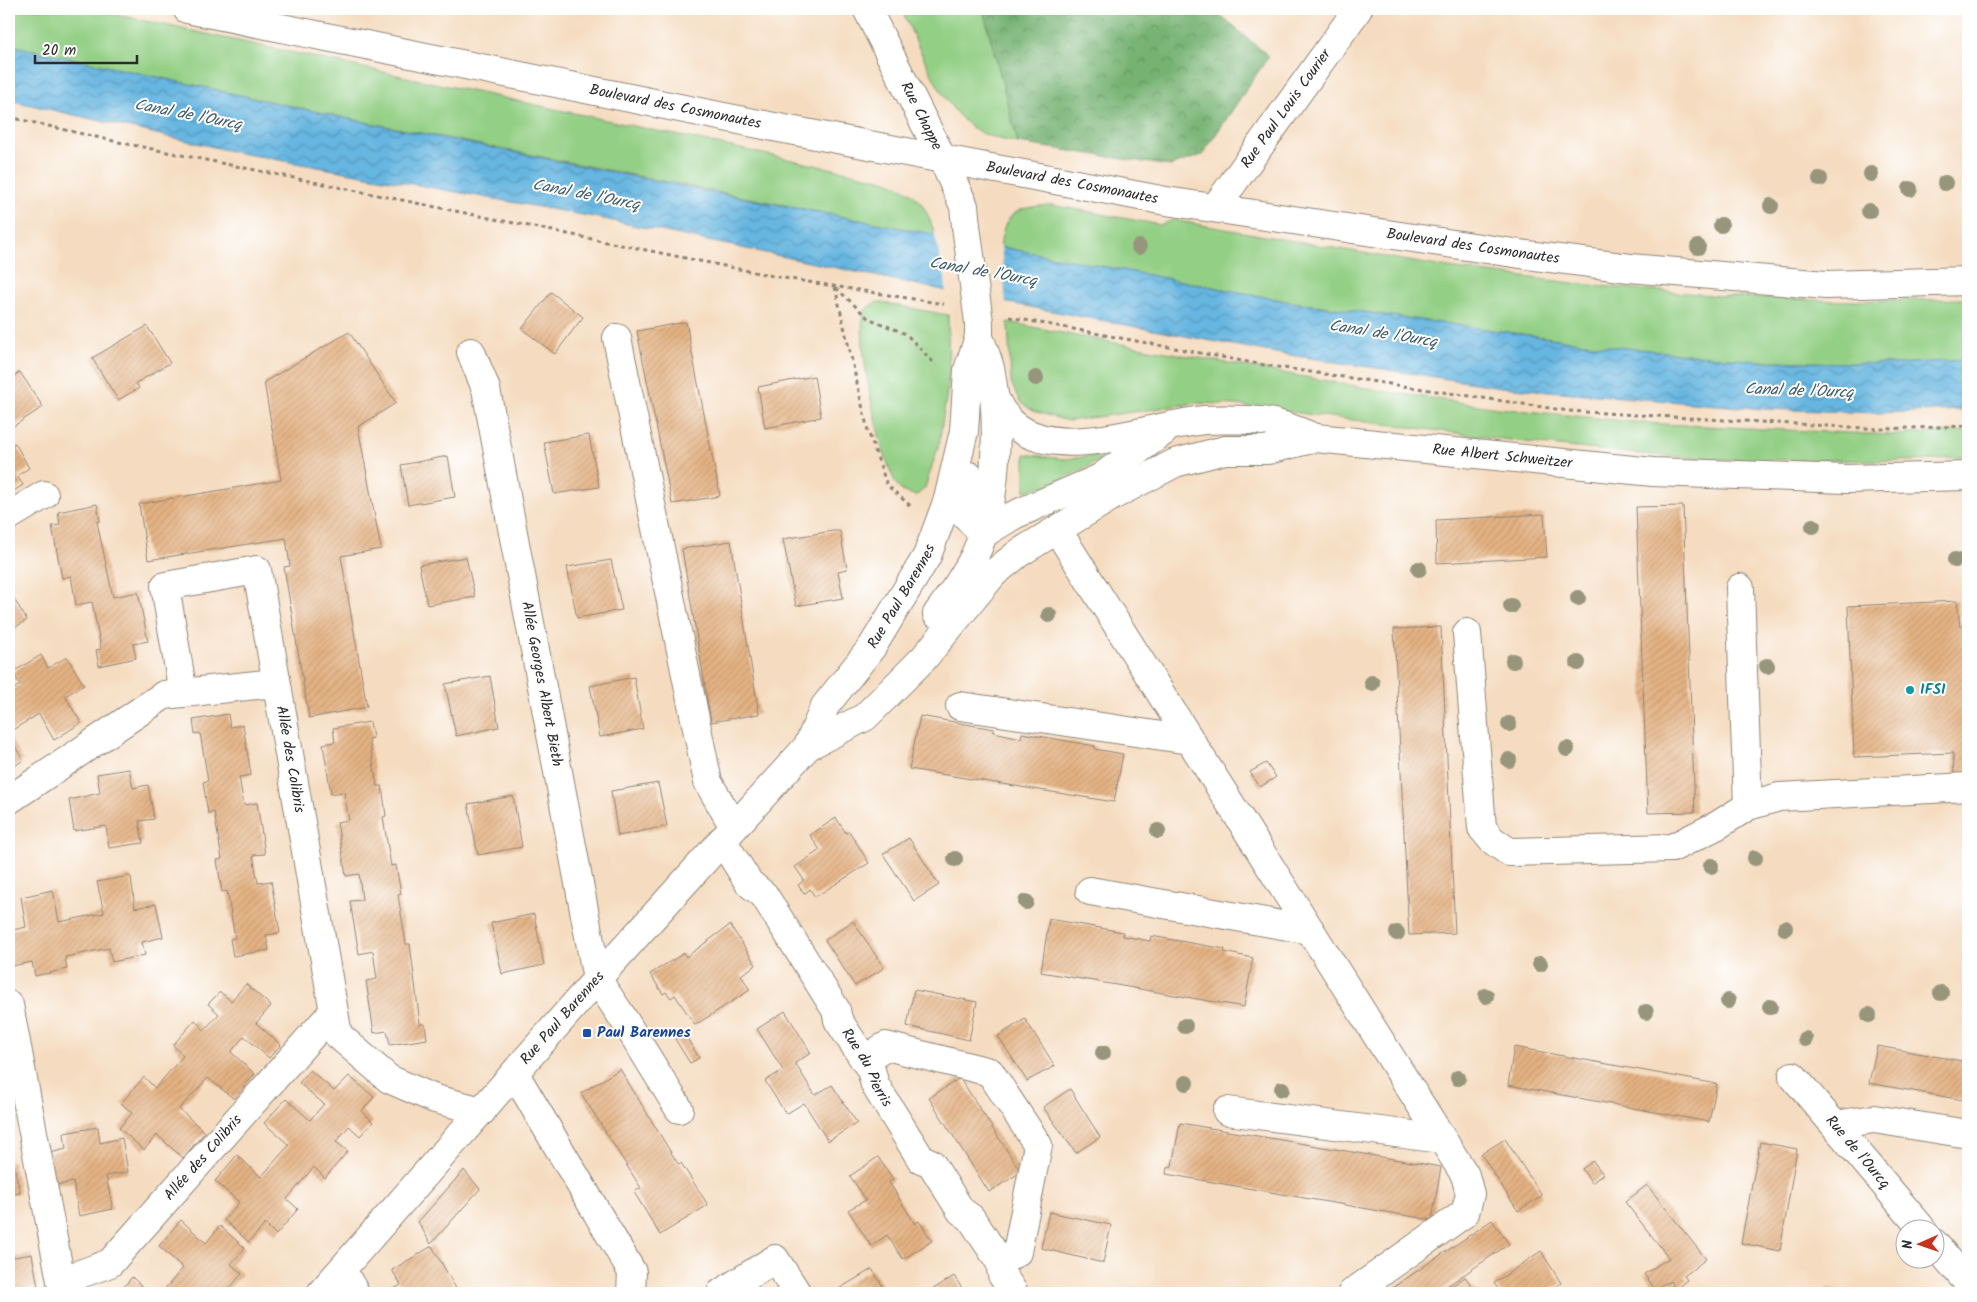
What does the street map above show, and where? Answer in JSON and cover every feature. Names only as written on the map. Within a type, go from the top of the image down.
[{"type":"street","name":"Boulevard des Cosmonautes","points":[[187,9],[943,160],[1215,208],[1527,255],[1630,268],[1826,285],[1968,281]]},
{"type":"street","name":"Rue Chappe","points":[[866,9],[943,160],[964,206],[979,329]]},
{"type":"street","name":"Rue Paul Louis Courier","points":[[1215,208],[1358,9]]},
{"type":"street","name":"Rue Paul Barennes","points":[[844,729],[856,706],[913,646],[960,582],[975,556],[983,534],[991,507],[994,396],[991,371],[979,329]]},
{"type":"street","name":"Rue Paul Barennes","points":[[321,1293],[348,1282],[482,1111],[597,979],[808,746],[825,706],[872,648],[902,602],[926,556],[948,499],[964,431],[968,370],[979,329]]},
{"type":"street","name":"Rue du Pierris","points":[[617,338],[708,782],[728,833],[749,883],[764,894],[836,1010],[838,1020],[871,1070],[875,1085],[922,1158],[931,1163],[961,1211],[971,1218],[1000,1262],[1002,1275],[1014,1293]]},
{"type":"street","name":"Allée Georges Albert Bieth","points":[[471,352],[486,388],[597,979]]},
{"type":"street","points":[[994,396],[1005,416],[1023,430],[1057,442],[1079,443],[1205,420],[1271,422],[1316,438]]},
{"type":"street","points":[[983,534],[1014,515],[1100,478],[1169,427]]},
{"type":"street","name":"Rue Paul Barennes","points":[[964,431],[972,461],[962,511],[983,534]]},
{"type":"street","name":"Rue Albert Schweitzer","points":[[1058,531],[1114,495],[1175,462],[1225,450],[1268,450],[1316,438],[1653,472],[1847,480],[1968,476]]},
{"type":"street","points":[[9,516],[44,494]]},
{"type":"street","points":[[939,523],[983,534],[1019,552]]},
{"type":"street","name":"Rue Paul Barennes","points":[[808,746],[865,717],[924,658],[994,572],[1019,552],[1058,531]]},
{"type":"street","points":[[1058,531],[1465,1176],[1470,1194],[1465,1213],[1352,1293]]},
{"type":"street","name":"Allée des Colibris","points":[[183,693],[165,586],[256,570],[332,1013],[338,1035],[389,1079],[435,1099],[482,1111]]},
{"type":"street","points":[[1740,588],[1748,806]]},
{"type":"street","points":[[1467,633],[1482,828],[1492,840],[1508,852],[1672,848],[1718,825],[1748,806],[1779,797],[1968,787]]},
{"type":"street","points":[[9,800],[164,696],[275,683]]},
{"type":"street","points":[[960,706],[1189,740]]},
{"type":"street","points":[[1090,891],[1310,930]]},
{"type":"street","points":[[597,979],[679,1109]]},
{"type":"street","name":"Allée des Colibris","points":[[9,1005],[62,1287],[110,1263],[332,1013]]},
{"type":"street","points":[[865,1060],[886,1046],[990,1072],[1038,1145],[1017,1252],[1000,1262]]},
{"type":"street","points":[[515,1074],[632,1272],[631,1293]]},
{"type":"street","name":"Rue de l'Ourcq","points":[[1792,1076],[1915,1220]]},
{"type":"street","points":[[1227,1111],[1442,1139]]},
{"type":"street","points":[[1835,1126],[1874,1119],[1968,1134]]},
{"type":"street","points":[[1944,1255],[1968,1283]]},
{"type":"street","points":[[721,1293],[775,1259],[797,1293]]},
{"type":"path","points":[[939,371],[935,363],[906,334],[868,318],[835,287],[868,431],[887,485],[906,504],[939,523]]},
{"type":"green space","points":[[9,9],[90,9],[880,179],[902,187],[916,198],[927,213],[935,235],[350,119],[9,45]]},
{"type":"green space","points":[[901,9],[983,9],[1018,143],[978,131],[965,122],[953,109],[933,76]]},
{"type":"green space","points":[[983,9],[1216,9],[1217,13],[1269,56],[1202,155],[1170,166],[1018,143]]},
{"type":"green space","points":[[1052,205],[1161,225],[1173,220],[1455,269],[1599,286],[1736,297],[1839,301],[1968,299],[1968,360],[1893,364],[1757,361],[1607,346],[1291,302],[1000,247],[1005,226],[1009,218],[1015,213],[1030,207]]},
{"type":"green space","points":[[878,302],[948,315],[949,379],[939,444],[925,488],[916,496],[902,491],[894,480],[886,460],[872,405],[863,349],[862,328],[866,309]]},
{"type":"green space","points":[[1008,322],[1383,391],[1498,408],[1644,423],[1766,429],[1891,435],[1968,431],[1968,456],[1922,461],[1712,459],[1639,454],[1549,445],[1236,405],[1197,403],[1068,421],[1033,411],[1020,402],[1011,383]]},
{"type":"green space","points":[[1025,454],[1064,459],[1107,455],[1068,477],[1025,491]]},
{"type":"water","name":"Canal de l'Ourcq","points":[[9,45],[350,119],[686,187],[1291,302],[1607,346],[1757,361],[1893,364],[1968,360],[1968,410],[1877,413],[1764,409],[1501,387],[1276,353],[966,295],[594,217],[235,152],[9,100]]},
{"type":"pier","points":[[934,232],[1001,245],[1006,305],[946,293],[945,277]]},
{"type":"building","points":[[551,292],[583,317],[555,354],[522,329]]},
{"type":"building","points":[[686,322],[720,496],[672,504],[637,331]]},
{"type":"building","points":[[147,326],[170,363],[136,383],[139,388],[118,400],[92,358]]},
{"type":"building","points":[[349,332],[396,403],[358,427],[381,549],[341,556],[367,707],[309,718],[284,567],[290,566],[286,538],[148,560],[139,504],[281,480],[264,382]]},
{"type":"building","points":[[20,372],[43,407],[9,429],[9,379]]},
{"type":"building","points":[[814,376],[821,417],[765,428],[758,387]]},
{"type":"building","points":[[589,435],[599,487],[554,494],[544,442]]},
{"type":"building","points":[[15,443],[29,468],[17,476],[23,485],[9,494],[9,447]]},
{"type":"building","points":[[448,456],[455,497],[408,505],[401,465]]},
{"type":"building","points":[[97,504],[100,521],[97,522],[113,597],[138,592],[148,641],[133,644],[136,658],[99,666],[96,650],[101,649],[92,602],[76,605],[71,576],[62,578],[52,526],[60,525],[58,512]]},
{"type":"building","points":[[1683,506],[1695,812],[1648,813],[1636,507]]},
{"type":"building","points":[[1544,514],[1547,557],[1437,563],[1436,520]]},
{"type":"building","points":[[840,531],[847,569],[838,571],[843,598],[796,606],[783,539]]},
{"type":"building","points":[[731,541],[759,714],[711,722],[682,549]]},
{"type":"building","points":[[466,557],[475,597],[427,605],[419,565]]},
{"type":"building","points":[[611,560],[622,610],[577,618],[567,567]]},
{"type":"building","points":[[9,591],[27,620],[9,631]]},
{"type":"building","name":"IFSI","points":[[1957,601],[1960,626],[1968,626],[1968,775],[1954,776],[1953,753],[1854,757],[1848,606]]},
{"type":"building","points":[[1441,627],[1455,933],[1409,935],[1394,629]]},
{"type":"building","points":[[41,655],[48,668],[67,657],[84,685],[65,696],[81,723],[54,740],[39,714],[9,732],[9,692],[20,685],[13,672]]},
{"type":"building","points":[[490,676],[499,727],[456,736],[445,684]]},
{"type":"building","points":[[634,677],[643,729],[600,737],[590,686]]},
{"type":"building","points":[[228,714],[230,727],[243,725],[251,775],[239,777],[244,805],[257,803],[265,854],[253,855],[258,883],[271,881],[280,933],[266,935],[269,950],[233,956],[230,939],[235,938],[227,891],[222,892],[217,860],[222,859],[214,812],[208,813],[203,782],[208,781],[200,733],[195,734],[193,720]]},
{"type":"building","points":[[920,716],[994,729],[994,732],[1021,738],[1022,733],[1095,746],[1095,749],[1123,754],[1114,802],[909,769]]},
{"type":"building","points":[[370,722],[373,738],[369,739],[377,786],[382,786],[386,816],[383,817],[391,866],[396,865],[401,894],[398,895],[406,944],[410,944],[420,1024],[425,1024],[427,1039],[390,1045],[387,1031],[374,1033],[366,981],[377,979],[373,951],[359,954],[350,901],[362,900],[359,874],[346,876],[337,822],[349,820],[344,792],[331,794],[323,744],[335,742],[333,728]]},
{"type":"building","points":[[9,736],[23,760],[9,770]]},
{"type":"building","points":[[1266,763],[1276,777],[1260,787],[1250,772]]},
{"type":"building","points":[[129,769],[133,788],[148,785],[154,819],[139,821],[143,843],[109,848],[106,826],[74,831],[69,800],[100,793],[97,774]]},
{"type":"building","points":[[658,783],[667,826],[618,836],[611,791]]},
{"type":"building","points":[[513,796],[522,847],[478,855],[468,804]]},
{"type":"building","points":[[836,818],[846,833],[849,831],[869,863],[815,897],[810,889],[804,894],[798,885],[804,880],[795,867],[820,850],[810,835]]},
{"type":"building","points":[[909,838],[939,885],[914,901],[883,854]]},
{"type":"building","points":[[131,877],[135,908],[156,904],[163,937],[142,942],[145,955],[112,962],[109,948],[65,957],[67,969],[35,976],[32,962],[12,966],[9,931],[26,927],[21,897],[53,890],[59,922],[104,913],[97,882]]},
{"type":"building","points":[[534,914],[544,965],[502,974],[491,923]]},
{"type":"building","points":[[1049,919],[1123,932],[1123,936],[1150,941],[1151,936],[1225,949],[1224,952],[1253,958],[1244,1007],[1041,972]]},
{"type":"building","points":[[853,921],[884,968],[855,986],[825,940]]},
{"type":"building","points":[[730,925],[756,965],[741,975],[750,990],[695,1025],[675,995],[671,998],[666,992],[663,994],[650,974],[684,953],[686,957]]},
{"type":"building","points":[[246,984],[271,1006],[256,1023],[281,1045],[269,1058],[244,1036],[231,1052],[255,1074],[234,1099],[208,1078],[179,1109],[205,1132],[183,1158],[157,1135],[144,1150],[119,1128],[132,1113],[121,1103],[144,1077],[155,1088],[183,1056],[173,1045],[195,1020],[204,1030],[219,1014],[208,1004],[220,992],[231,1001]]},
{"type":"building","points":[[914,990],[977,1002],[969,1040],[907,1026]]},
{"type":"building","points":[[785,1011],[811,1053],[795,1063],[815,1095],[832,1085],[857,1123],[828,1141],[804,1103],[786,1114],[765,1081],[783,1070],[757,1029]]},
{"type":"building","points":[[1025,1019],[1055,1066],[1027,1081],[998,1036]]},
{"type":"building","points":[[684,1033],[699,1058],[690,1063],[675,1039]]},
{"type":"building","points":[[1877,1046],[1968,1062],[1968,1101],[1869,1083]]},
{"type":"building","points":[[1514,1047],[1717,1084],[1709,1122],[1508,1085]]},
{"type":"building","points":[[620,1069],[678,1164],[681,1163],[708,1205],[660,1235],[634,1192],[641,1188],[581,1093]]},
{"type":"building","points":[[310,1070],[334,1091],[349,1076],[374,1097],[362,1111],[373,1122],[360,1136],[349,1126],[336,1142],[348,1151],[325,1178],[314,1167],[287,1199],[298,1209],[276,1235],[265,1224],[249,1242],[224,1220],[239,1202],[215,1181],[237,1155],[261,1177],[289,1145],[264,1123],[286,1099],[310,1120],[324,1104],[299,1083]]},
{"type":"building","points":[[960,1078],[1021,1172],[989,1192],[929,1098]]},
{"type":"building","points":[[1070,1089],[1100,1137],[1076,1153],[1043,1107]]},
{"type":"building","points":[[1180,1123],[1441,1167],[1432,1220],[1166,1174],[1167,1168],[1172,1166]]},
{"type":"building","points":[[98,1127],[100,1143],[122,1138],[128,1172],[106,1176],[113,1209],[79,1216],[73,1182],[52,1186],[46,1154],[66,1149],[64,1133]]},
{"type":"building","points":[[1505,1139],[1542,1196],[1518,1211],[1481,1154]]},
{"type":"building","points":[[1760,1142],[1797,1149],[1780,1251],[1741,1243]]},
{"type":"building","points":[[878,1157],[893,1179],[889,1182],[915,1224],[919,1221],[932,1241],[903,1259],[887,1235],[871,1246],[848,1210],[866,1200],[850,1176]]},
{"type":"building","points":[[9,1161],[13,1161],[20,1193],[9,1195]]},
{"type":"building","points":[[1593,1161],[1603,1174],[1592,1183],[1582,1169]]},
{"type":"building","points":[[464,1170],[480,1189],[431,1244],[418,1222]]},
{"type":"building","points":[[1647,1185],[1706,1259],[1684,1276],[1687,1280],[1676,1289],[1670,1281],[1655,1289],[1644,1274],[1669,1258],[1625,1202]]},
{"type":"building","points":[[1049,1212],[1111,1225],[1103,1263],[1041,1248]]},
{"type":"building","points":[[181,1220],[206,1243],[220,1226],[245,1248],[231,1264],[242,1274],[225,1293],[212,1293],[208,1290],[206,1293],[161,1293],[183,1268],[159,1246]]},
{"type":"building","points":[[1492,1220],[1509,1244],[1437,1293],[1385,1293]]},
{"type":"building","points":[[432,1246],[458,1292],[392,1293],[390,1291],[401,1285],[392,1270]]},
{"type":"building","points":[[1541,1251],[1561,1283],[1546,1293],[1501,1293],[1494,1283]]},
{"type":"building","points":[[32,1254],[38,1287],[9,1292],[9,1258]]},
{"type":"building","points":[[872,1269],[887,1293],[832,1293]]},
{"type":"building","points":[[954,1276],[965,1293],[927,1293]]},
{"type":"building","points":[[132,1277],[149,1293],[119,1293]]},
{"type":"building","points":[[1465,1277],[1478,1293],[1441,1293]]},
{"type":"building","points":[[1826,1289],[1847,1292],[1847,1293],[1825,1293]]},
{"type":"place","name":"IFSI","points":[[1910,690]]},
{"type":"place","name":"Paul Barennes","points":[[587,1033]]}]
